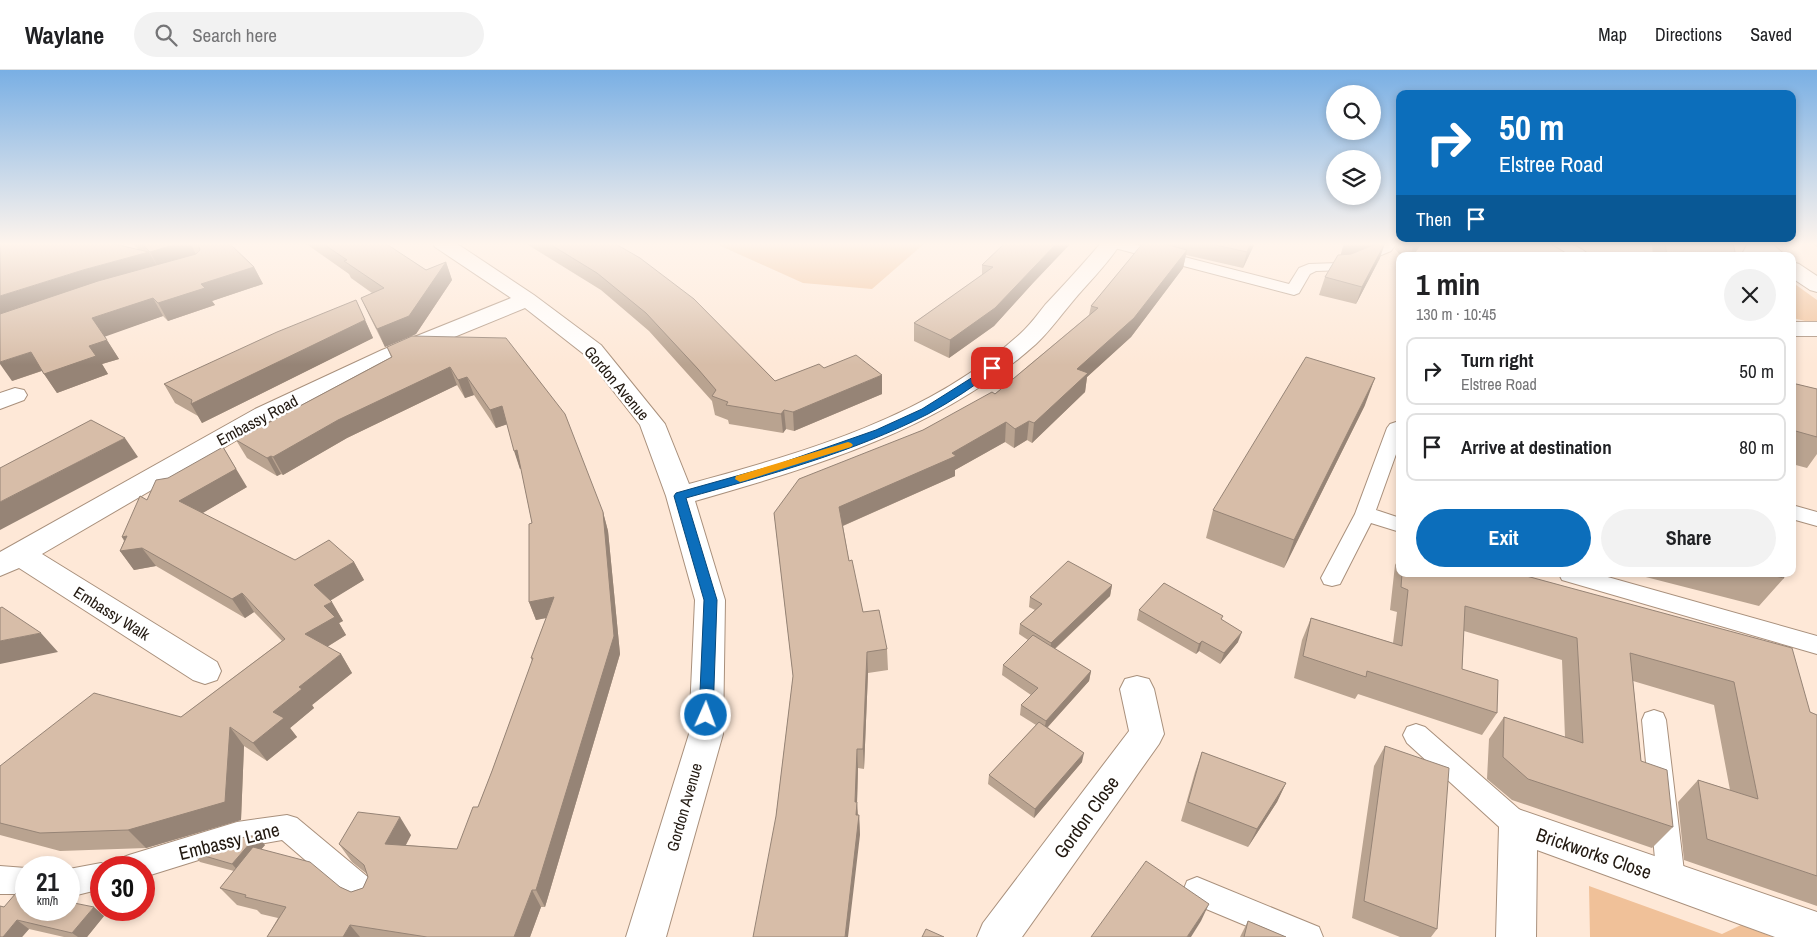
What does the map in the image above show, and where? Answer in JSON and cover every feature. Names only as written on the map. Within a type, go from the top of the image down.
[{"type":"street","name":"Gordon Avenue","points":[[503,283],[594,350],[652,424],[680,496],[710,600],[706,734],[646,937]]},
{"type":"street","points":[[680,496],[780,468],[855,443],[900,424],[955,395],[980,378],[1028,339],[1077,283]]},
{"type":"street","name":"Embassy Road","points":[[9,560],[264,414],[390,355],[526,299]]},
{"type":"street","points":[[1796,329],[1817,329]]},
{"type":"street","name":"Embassy Walk","points":[[9,560],[204,671]]},
{"type":"street","name":"Gordon Close","points":[[997,937],[1147,734],[1137,689]]},
{"type":"street","name":"Brickworks Close","points":[[1516,937],[1518,826],[1817,932]]},
{"type":"lane","points":[[1269,283],[1294,290],[1297,283]]},
{"type":"lane","points":[[1332,578],[1365,514],[1396,428]]},
{"type":"lane","points":[[1796,513],[1817,519]]},
{"type":"lane","points":[[1365,514],[1396,523]]},
{"type":"lane","points":[[1580,577],[1817,645]]},
{"type":"lane","name":"Brickworks Close","points":[[1654,720],[1671,880]]},
{"type":"lane","name":"Brickworks Close","points":[[1416,735],[1518,826]]},
{"type":"lane","name":"Embassy Lane","points":[[155,860],[238,835],[288,826],[365,893]]},
{"type":"lane","points":[[0,880],[15,881]]},
{"type":"lane","points":[[1196,891],[1303,936]]},
{"type":"shaded area","points":[[808,283],[878,283],[872,289]]},
{"type":"shaded area","points":[[1796,285],[1817,300],[1817,324],[1796,319]]},
{"type":"shaded area","points":[[1589,886],[1722,934],[1741,925],[1773,937],[1590,937]]},
{"type":"building","points":[[0,283],[40,283],[0,296]]},
{"type":"building","points":[[91,283],[203,283],[201,284],[205,288],[158,303],[153,298],[92,318],[107,340],[89,346],[96,356],[44,374],[31,352],[0,362],[0,314]]},
{"type":"building","points":[[377,283],[431,283],[409,316],[377,329],[361,298],[384,288]]},
{"type":"building","points":[[610,283],[674,283],[694,299],[775,381],[819,364],[824,368],[856,355],[882,375],[793,412],[784,410],[781,414],[726,405],[728,402],[712,396],[716,390],[646,313]]},
{"type":"building","points":[[970,283],[1018,283],[995,308],[950,340],[914,323]]},
{"type":"building","points":[[1110,283],[1161,283],[1134,318],[1077,369],[1088,373],[1034,423],[1029,421],[1015,429],[1006,422],[952,453],[956,456],[839,507],[849,561],[852,560],[863,612],[879,610],[887,649],[867,652],[863,749],[857,749],[855,802],[857,802],[856,815],[859,815],[845,937],[753,937],[776,816],[793,676],[774,513],[799,479],[923,430],[992,392],[995,394],[1098,308],[1091,306]]},
{"type":"building","points":[[1349,283],[1364,283],[1362,287]]},
{"type":"building","points":[[356,300],[365,320],[191,404],[192,400],[164,384],[277,332]]},
{"type":"building","points":[[412,336],[506,338],[565,414],[603,512],[614,636],[536,890],[532,890],[514,937],[427,937],[350,925],[343,937],[267,937],[286,907],[245,897],[246,895],[220,888],[253,847],[310,862],[340,887],[351,892],[363,888],[368,877],[364,865],[339,844],[358,812],[400,817],[385,844],[457,849],[473,807],[478,807],[492,771],[554,597],[529,602],[529,524],[532,523],[517,450],[514,451],[502,406],[490,410],[467,377],[458,380],[450,367],[338,420],[273,457],[267,458],[236,440],[392,357],[387,347]]},
{"type":"building","points":[[1306,357],[1375,378],[1294,540],[1213,510]]},
{"type":"building","points":[[1796,384],[1817,389],[1817,437],[1796,431]]},
{"type":"building","points":[[91,420],[125,438],[0,502],[0,468]]},
{"type":"building","points":[[223,447],[236,469],[179,501],[295,560],[329,540],[354,562],[314,585],[332,602],[324,606],[335,617],[305,634],[341,654],[299,687],[302,689],[273,712],[284,718],[253,743],[230,727],[225,802],[128,830],[40,833],[0,823],[0,766],[94,693],[181,717],[285,639],[242,593],[232,599],[142,548],[120,551],[127,536],[122,537],[140,496],[147,500],[156,480],[168,478]]},
{"type":"building","points":[[1068,561],[1112,585],[1051,643],[1020,624],[1042,604],[1030,597]]},
{"type":"building","points":[[1402,577],[1530,577],[1792,648],[1810,712],[1817,715],[1817,876],[1707,839],[1698,780],[1758,799],[1734,682],[1630,653],[1641,761],[1667,770],[1673,827],[1528,779],[1503,757],[1504,717],[1583,743],[1577,638],[1465,606],[1462,669],[1498,680],[1497,713],[1367,671],[1366,677],[1303,656],[1311,618],[1402,646],[1408,590],[1401,587]]},
{"type":"building","points":[[1164,583],[1223,616],[1221,619],[1242,632],[1224,653],[1202,641],[1199,644],[1139,610]]},
{"type":"building","points":[[2,607],[41,633],[0,641],[0,608]]},
{"type":"building","points":[[1033,635],[1091,671],[1046,721],[1021,705],[1038,688],[1003,665]]},
{"type":"building","points":[[1039,722],[1084,753],[1035,809],[989,775]]},
{"type":"building","points":[[1385,746],[1449,768],[1437,929],[1364,901]]},
{"type":"building","points":[[1202,752],[1286,783],[1257,829],[1188,802]]},
{"type":"building","points":[[257,835],[232,864],[191,852],[229,840]]},
{"type":"building","points":[[1146,861],[1209,904],[1187,937],[1091,937]]},
{"type":"building","points":[[15,894],[16,921],[3,937],[0,937],[0,906],[4,907]]},
{"type":"building","points":[[80,904],[90,906],[90,912],[72,933],[21,921],[80,921]]},
{"type":"building","points":[[1248,921],[1286,937],[1244,937]]},
{"type":"building","points":[[926,929],[944,937],[922,937]]},
{"type":"slow traffic","points":[[740,479],[780,468],[848,445]]},
{"type":"route","points":[[706,715],[710,600],[680,496],[780,468],[880,433],[955,395],[992,368]]}]
